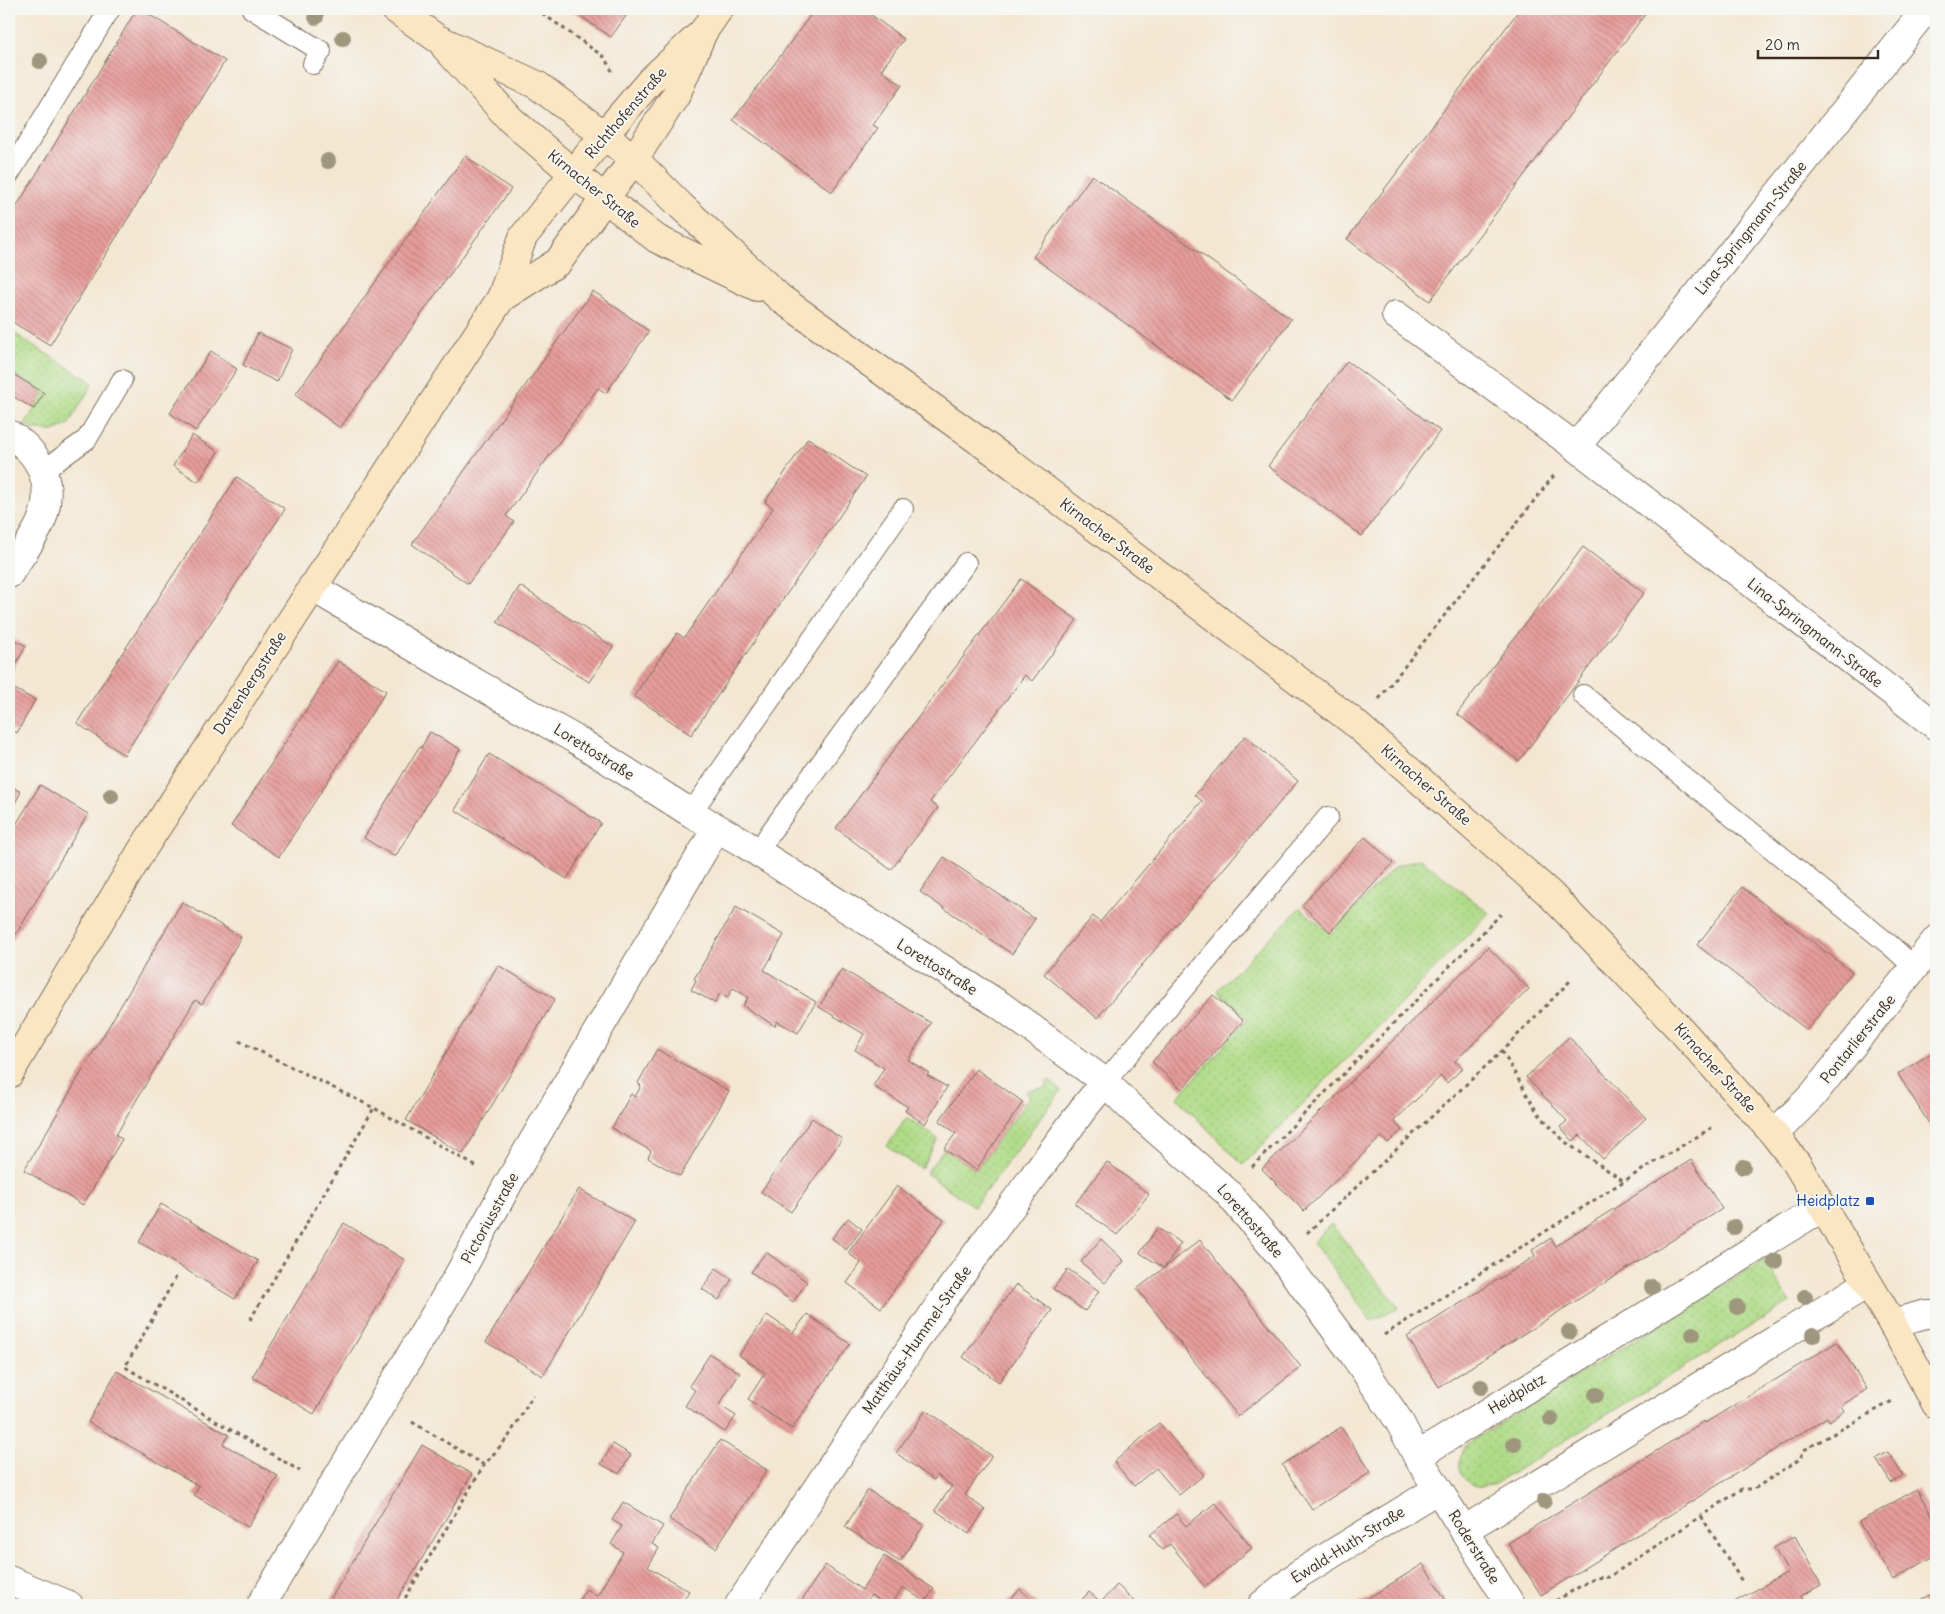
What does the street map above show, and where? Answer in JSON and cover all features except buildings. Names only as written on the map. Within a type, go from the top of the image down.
[{"type":"main road","name":"Kirnacher Straße","points":[[395,9],[438,39],[537,85],[604,135],[634,159],[780,298],[1014,466],[1351,720],[1549,893],[1681,1030],[1774,1134],[1797,1164],[1892,1324],[1936,1404]]},
{"type":"main road","name":"Richthofenstraße","points":[[634,159],[676,95],[703,32],[719,9]]},
{"type":"main road","name":"Richthofenstraße","points":[[574,174],[604,135],[651,80],[703,32]]},
{"type":"main road","name":"Kirnacher Straße","points":[[438,39],[511,120],[574,174],[657,239],[780,298]]},
{"type":"main road","name":"Dattenbergstraße","points":[[501,298],[558,262],[634,159]]},
{"type":"main road","name":"Dattenbergstraße","points":[[9,1074],[142,850],[501,298],[524,237],[574,174]]},
{"type":"street","name":"Lina-Springmann-Straße","points":[[1576,447],[1926,9]]},
{"type":"street","name":"Lina-Springmann-Straße","points":[[1396,315],[1576,447],[1936,726]]},
{"type":"street","points":[[9,434],[22,442],[36,457],[45,480],[46,503],[40,524],[9,574]]},
{"type":"street","name":"Lorettostraße","points":[[312,587],[580,742],[691,813],[758,853],[1000,1005],[1105,1082],[1227,1192],[1281,1256],[1354,1355],[1399,1421],[1438,1488]]},
{"type":"street","name":"Pictoriusstraße","points":[[261,1605],[458,1276],[508,1184],[716,828]]},
{"type":"street","name":"Pontarlierstraße","points":[[1774,1134],[1812,1096],[1936,940]]},
{"type":"street","name":"Matthäus-Hummel-Straße","points":[[738,1605],[944,1298],[1082,1109],[1105,1082]]},
{"type":"street","name":"Heidplatz","points":[[1418,1456],[1823,1207]]},
{"type":"street","points":[[1464,1530],[1868,1284]]},
{"type":"street","points":[[1892,1324],[1926,1314],[1936,1314]]},
{"type":"street","name":"Roderstraße","points":[[1438,1488],[1510,1605]]},
{"type":"street","name":"Ewald-Huth-Straße","points":[[1262,1605],[1299,1574],[1438,1488]]},
{"type":"street","points":[[9,1580],[69,1605]]},
{"type":"lane","points":[[9,174],[110,9]]},
{"type":"lane","points":[[252,9],[321,51],[313,64]]},
{"type":"lane","points":[[43,471],[87,439],[122,380]]},
{"type":"lane","points":[[691,813],[903,509]]},
{"type":"lane","points":[[758,853],[770,833],[966,563]]},
{"type":"lane","points":[[1582,695],[1883,940],[1914,968]]},
{"type":"lane","points":[[1105,1082],[1328,817]]},
{"type":"path","points":[[536,9],[604,57],[616,78]]},
{"type":"path","points":[[1375,704],[1576,447]]},
{"type":"path","points":[[1227,1192],[1501,914]]},
{"type":"path","points":[[1281,1256],[1502,1051],[1570,981]]},
{"type":"path","points":[[239,1041],[374,1108],[508,1184]]},
{"type":"path","points":[[1502,1051],[1537,1112],[1548,1124],[1566,1142],[1624,1181]]},
{"type":"path","points":[[250,1320],[374,1108]]},
{"type":"path","points":[[1354,1355],[1712,1126]]},
{"type":"path","points":[[176,1277],[125,1367],[330,1489]]},
{"type":"path","points":[[401,1605],[484,1465],[509,1436],[532,1395]]},
{"type":"path","points":[[1549,1605],[1594,1578],[1609,1577],[1742,1488],[1754,1489],[1800,1459],[1804,1450],[1895,1399]]},
{"type":"path","points":[[381,1405],[484,1465]]},
{"type":"path","points":[[1701,1516],[1743,1583]]},
{"type":"green space","points":[[9,330],[93,383],[68,425],[53,431],[35,430],[25,424],[44,393],[9,371]]},
{"type":"green space","points":[[1421,859],[1489,913],[1243,1165],[1177,1098],[1248,1019],[1217,990],[1300,908],[1331,934],[1395,866]]},
{"type":"green space","points":[[1049,1080],[1061,1091],[974,1207],[926,1173],[944,1149],[976,1170],[1030,1096],[1026,1093],[1028,1090],[1044,1088]]},
{"type":"green space","points":[[907,1117],[938,1139],[921,1169],[887,1146]]},
{"type":"green space","points":[[1331,1224],[1399,1307],[1371,1321],[1313,1242]]},
{"type":"green space","points":[[1764,1260],[1790,1302],[1493,1485],[1477,1486],[1465,1480],[1460,1468],[1460,1462],[1463,1449],[1467,1444]]},
{"type":"place","name":"Heidplatz","points":[[1870,1201]]}]
